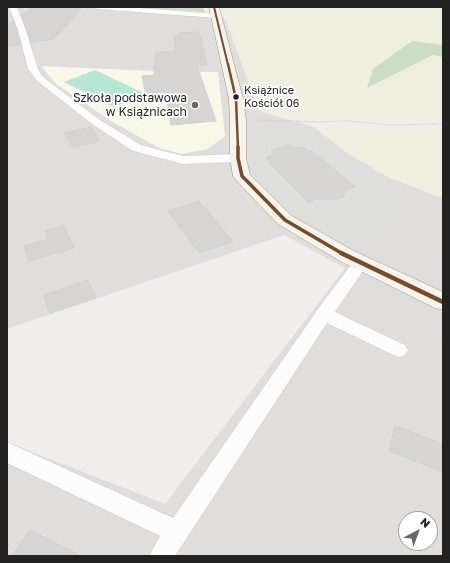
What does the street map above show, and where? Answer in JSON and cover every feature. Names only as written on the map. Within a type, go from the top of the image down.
[{"type":"street","points":[[13,7],[22,30],[33,69],[40,79],[96,122],[137,148],[183,160],[238,158]]},
{"type":"street","points":[[97,7],[215,12],[236,99],[238,120],[238,158],[242,176],[285,220],[361,262],[443,302]]},
{"type":"street","points":[[161,556],[324,314],[361,262]]},
{"type":"street","points":[[324,314],[399,350]]},
{"type":"street","points":[[7,452],[177,532]]},
{"type":"path","points":[[238,120],[319,122],[348,121],[390,125],[443,124]]},
{"type":"shaded area","points":[[7,7],[111,7],[225,18],[259,111],[314,127],[290,126],[408,205],[390,178],[443,198],[443,556],[7,556],[7,442],[165,504],[345,268],[284,235],[7,329]]},
{"type":"shaded area","points":[[41,66],[152,71],[218,72],[225,136],[208,149],[182,154],[159,148],[111,121],[56,84]]},
{"type":"shaded area","points":[[290,126],[314,127],[349,154],[390,178],[409,205],[377,232],[312,230],[271,197],[244,159],[244,140]]},
{"type":"shaded area","points":[[148,156],[189,170],[202,165],[222,178],[158,199],[113,161],[125,157],[129,163]]},
{"type":"shaded area","points":[[409,329],[443,343],[443,384],[438,399],[387,376]]},
{"type":"green space","points":[[129,7],[203,7],[205,12]]},
{"type":"green space","points":[[223,7],[443,7],[443,45],[412,41],[367,88],[433,55],[443,57],[443,119],[348,121],[322,120],[259,111],[225,18]]},
{"type":"green space","points":[[412,41],[443,45],[443,57],[433,55],[367,88],[373,69]]},
{"type":"green space","points":[[95,70],[146,94],[114,107],[64,82]]},
{"type":"green space","points":[[443,124],[443,198],[390,178],[349,154],[314,127],[428,131]]},
{"type":"building","points":[[33,7],[81,9],[54,39],[31,42],[22,15]]},
{"type":"building","points":[[13,22],[20,44],[7,46],[7,26]]},
{"type":"building","points":[[199,32],[207,65],[197,66],[216,121],[171,125],[166,95],[146,96],[142,76],[154,75],[156,52],[176,52],[174,36],[180,35],[179,33]]},
{"type":"building","points":[[91,127],[100,141],[73,148],[64,133]]},
{"type":"building","points":[[290,145],[295,149],[304,147],[308,152],[312,151],[355,187],[345,190],[343,198],[331,200],[320,198],[308,202],[269,163],[272,162],[266,158],[275,154],[271,151]]},
{"type":"building","points":[[199,201],[233,242],[199,253],[168,211]]},
{"type":"building","points":[[64,226],[74,248],[29,261],[24,246],[48,239],[45,231]]},
{"type":"building","points":[[88,280],[96,298],[50,313],[44,295]]},
{"type":"building","points":[[395,426],[443,444],[443,472],[389,451]]},
{"type":"building","points":[[30,530],[81,556],[12,556]]},
{"type":"transit line","points":[[214,7],[236,99],[238,120],[238,158],[242,176],[285,220],[347,256],[443,302]]},
{"type":"place","name":"Książnice Kościół 06","points":[[236,97]]},
{"type":"place","name":"Szkoła podstawowa w Książnicach","points":[[195,105]]}]
